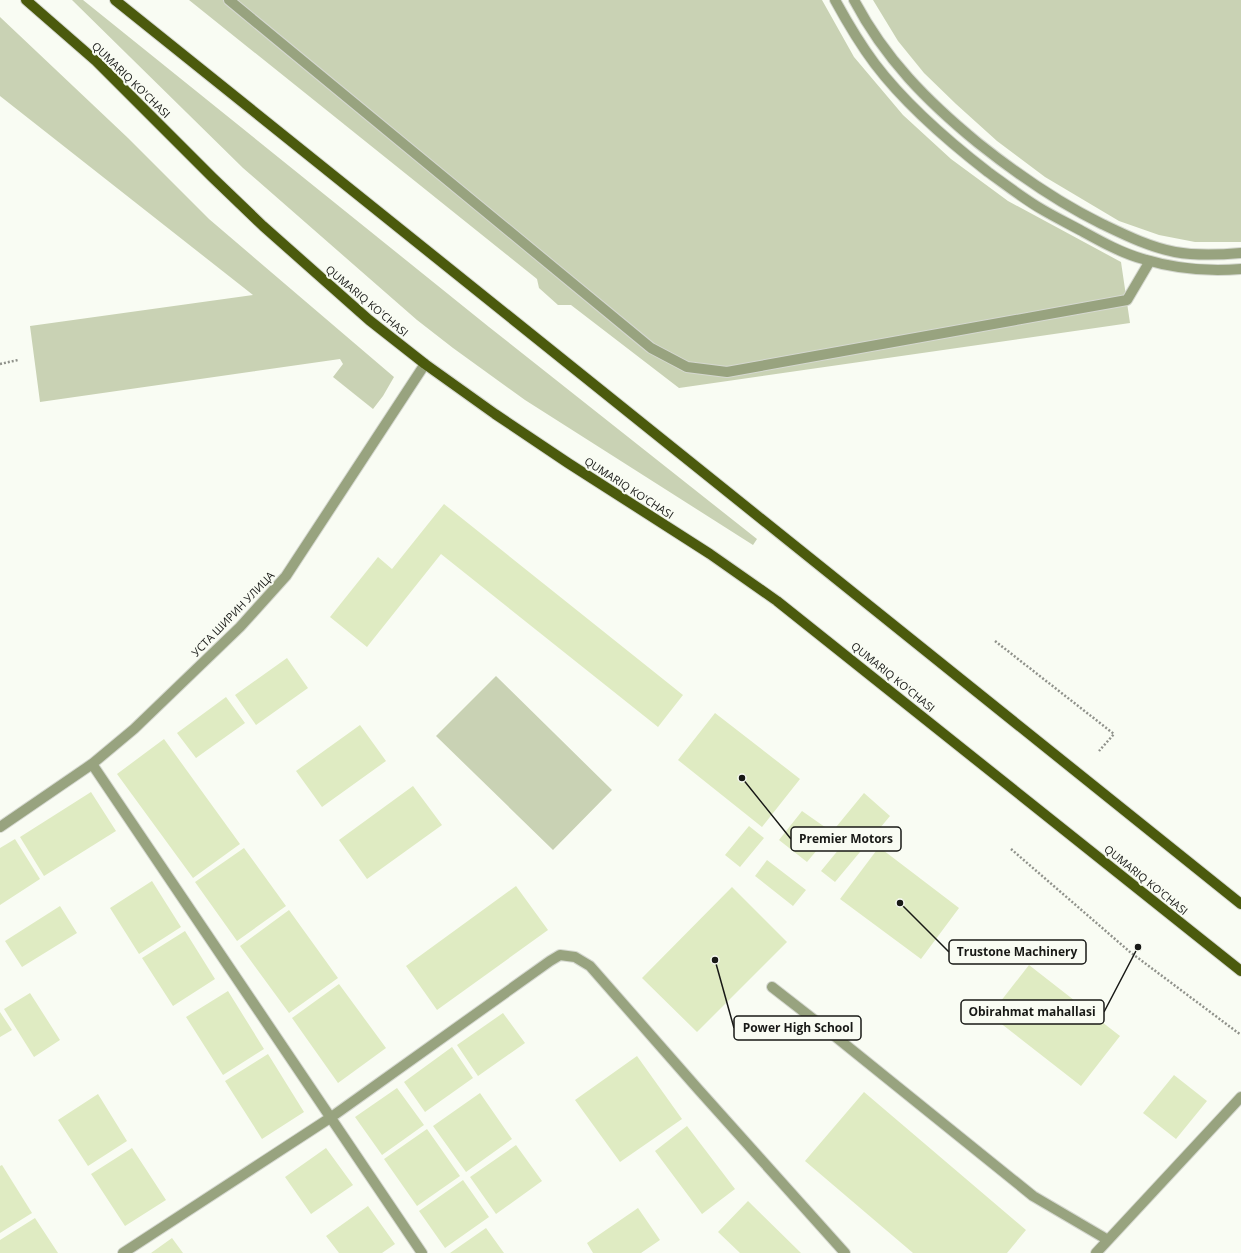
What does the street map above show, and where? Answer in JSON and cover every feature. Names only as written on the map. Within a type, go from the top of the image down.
[{"type":"main road","name":"QUMARIQ KO'CHASI","points":[[26,0],[96,61],[263,226],[369,320],[425,364],[495,414],[568,463],[710,554],[778,601],[1241,971]]},
{"type":"main road","points":[[115,0],[1241,904]]},
{"type":"street","points":[[229,0],[651,348],[688,367],[727,372],[1126,300],[1150,261]]},
{"type":"street","points":[[835,0],[860,44],[910,104],[951,143],[1001,182],[1042,210],[1122,251],[1150,261],[1178,268],[1206,271],[1241,269]]},
{"type":"street","points":[[854,0],[888,54],[919,90],[979,144],[1051,196],[1101,224],[1134,240],[1151,246],[1175,252],[1202,255],[1241,253]]},
{"type":"street","name":"УСТА ШИРИН УЛИЦА","points":[[0,827],[92,764],[134,729],[240,627],[286,576],[425,364]]},
{"type":"street","points":[[92,764],[422,1253]]},
{"type":"street","points":[[123,1253],[330,1118],[560,955],[575,957],[590,966],[845,1253]]},
{"type":"street","points":[[772,987],[1034,1196],[1108,1240]]},
{"type":"street","points":[[1096,1253],[1241,1097]]},
{"type":"path","points":[[0,364],[18,360]]},
{"type":"path","points":[[995,641],[1114,734],[1099,751]]},
{"type":"path","points":[[1011,850],[1130,952],[1241,1035]]},
{"type":"green space","points":[[72,0],[83,0],[489,327],[757,539],[753,545],[525,400],[417,320],[243,168]]},
{"type":"green space","points":[[189,0],[822,0],[854,57],[903,115],[951,159],[1008,201],[1121,262],[1130,323],[679,388],[571,305],[558,305],[539,288],[537,279]]},
{"type":"green space","points":[[873,0],[1241,0],[1241,242],[1195,242],[1159,235],[1119,221],[1045,177],[997,141],[924,73],[898,41]]},
{"type":"green space","points":[[0,17],[128,138],[209,219],[394,377],[383,396],[373,409],[333,377],[343,364],[340,359],[40,402],[30,326],[253,295],[0,96]]},
{"type":"green space","points":[[496,676],[612,790],[553,850],[436,736]]},
{"type":"building","points":[[444,504],[683,695],[658,727],[441,554],[367,647],[330,617],[378,557],[392,569]]},
{"type":"building","points":[[287,658],[308,688],[256,725],[235,695]]},
{"type":"building","points":[[226,697],[245,723],[196,758],[177,733]]},
{"type":"building","points":[[715,713],[800,779],[762,827],[678,760]]},
{"type":"building","points":[[360,725],[386,761],[322,807],[296,771]]},
{"type":"building","points":[[164,739],[240,844],[193,878],[117,774]]},
{"type":"building","points":[[413,786],[442,825],[367,879],[339,840]]},
{"type":"building","points":[[91,792],[116,831],[44,876],[20,837]]},
{"type":"building","points":[[864,793],[890,816],[835,882],[821,871],[844,843],[832,832]]},
{"type":"building","points":[[802,811],[832,832],[807,862],[779,840]]},
{"type":"building","points":[[749,826],[764,838],[740,867],[725,855]]},
{"type":"building","points":[[15,839],[40,879],[0,905],[0,848]]},
{"type":"building","points":[[879,847],[959,908],[921,959],[840,899]]},
{"type":"building","points":[[244,848],[286,906],[237,941],[195,882]]},
{"type":"building","points":[[767,860],[806,890],[793,906],[755,876]]},
{"type":"building","points":[[152,881],[181,927],[139,954],[110,908]]},
{"type":"building","points":[[516,886],[548,930],[437,1010],[406,966]]},
{"type":"building","points":[[732,887],[787,942],[697,1032],[642,978]]},
{"type":"building","points":[[60,906],[77,933],[22,967],[5,941]]},
{"type":"building","points":[[289,910],[338,978],[289,1013],[240,946]]},
{"type":"building","points":[[185,931],[215,979],[173,1006],[142,958]]},
{"type":"building","points":[[1029,965],[1120,1036],[1081,1086],[990,1015]]},
{"type":"building","points":[[339,984],[386,1048],[338,1083],[292,1018]]},
{"type":"building","points":[[228,991],[264,1049],[223,1075],[186,1017]]},
{"type":"building","points":[[30,993],[60,1040],[34,1057],[4,1009]]},
{"type":"building","points":[[0,1012],[12,1030],[0,1037]]},
{"type":"building","points":[[503,1013],[525,1043],[478,1076],[457,1045]]},
{"type":"building","points":[[452,1047],[473,1078],[425,1112],[404,1082]]},
{"type":"building","points":[[268,1054],[304,1112],[262,1139],[225,1081]]},
{"type":"building","points":[[637,1056],[682,1119],[620,1162],[575,1100]]},
{"type":"building","points":[[1174,1075],[1207,1101],[1176,1139],[1143,1113]]},
{"type":"building","points":[[397,1088],[424,1125],[382,1155],[355,1117]]},
{"type":"building","points":[[864,1092],[1026,1230],[1007,1253],[913,1253],[805,1161]]},
{"type":"building","points":[[480,1093],[512,1139],[466,1172],[433,1126]]},
{"type":"building","points":[[98,1094],[127,1141],[88,1166],[58,1120]]},
{"type":"building","points":[[687,1126],[735,1189],[702,1214],[655,1151]]},
{"type":"building","points":[[427,1129],[460,1176],[417,1206],[384,1159]]},
{"type":"building","points":[[516,1145],[542,1181],[496,1214],[470,1177]]},
{"type":"building","points":[[132,1148],[166,1200],[125,1226],[91,1174]]},
{"type":"building","points":[[326,1148],[353,1185],[311,1214],[285,1177]]},
{"type":"building","points":[[2,1165],[32,1213],[0,1233],[0,1166]]},
{"type":"building","points":[[463,1180],[489,1217],[445,1248],[419,1211]]},
{"type":"building","points":[[748,1201],[801,1253],[740,1253],[718,1232]]},
{"type":"building","points":[[368,1206],[395,1244],[382,1253],[339,1253],[326,1236]]},
{"type":"building","points":[[638,1208],[660,1240],[641,1253],[593,1253],[587,1243]]},
{"type":"building","points":[[35,1218],[58,1253],[0,1253],[0,1240]]},
{"type":"building","points":[[486,1228],[504,1253],[450,1253]]},
{"type":"building","points":[[172,1238],[183,1253],[151,1253]]},
{"type":"place","name":"Premier Motors","points":[[742,778]]},
{"type":"place","name":"Trustone Machinery","points":[[900,903]]},
{"type":"place","name":"Obirahmat mahallasi","points":[[1138,947]]},
{"type":"place","name":"Power High School","points":[[715,960]]}]
